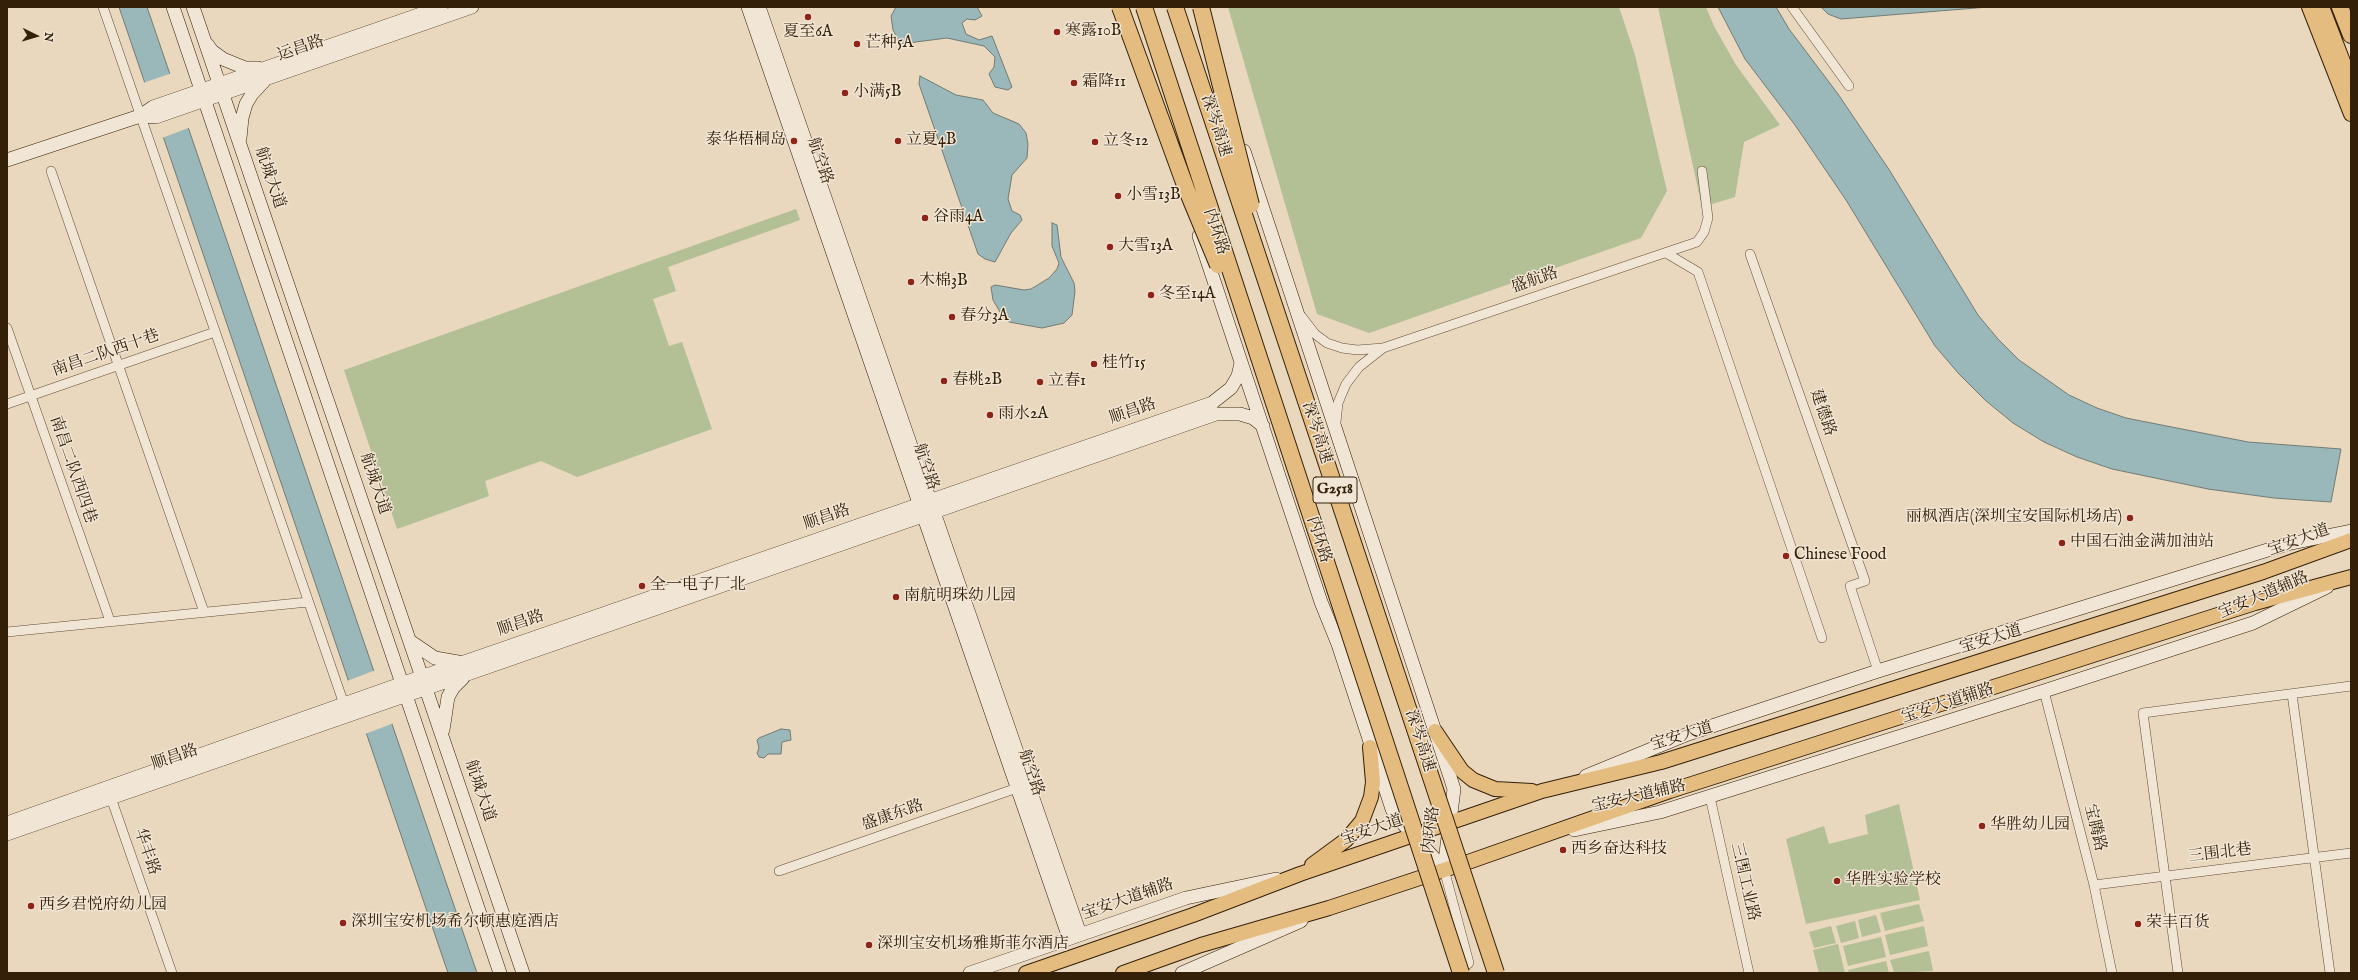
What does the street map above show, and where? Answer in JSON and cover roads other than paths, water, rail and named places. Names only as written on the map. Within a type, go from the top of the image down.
[{"type":"highway","points":[[1122,7],[1186,188],[1262,370]]},
{"type":"highway","name":"深岑高速","points":[[1144,7],[1460,973]]},
{"type":"highway","name":"深岑高速","points":[[1175,7],[1496,973]]},
{"type":"highway","points":[[1201,7],[1285,340]]},
{"type":"highway","points":[[2321,7],[2349,81]]},
{"type":"highway","points":[[2340,7],[2351,35]]},
{"type":"main road","points":[[173,7],[408,696],[500,973]]},
{"type":"main road","name":"航城大道","points":[[193,7],[523,973]]},
{"type":"main road","name":"运昌路","points":[[268,73],[440,7]]},
{"type":"main road","name":"运昌路","points":[[7,160],[472,7]]},
{"type":"main road","name":"航空路","points":[[748,7],[927,508],[1017,788],[1075,936]]},
{"type":"main road","name":"航空路","points":[[759,7],[927,508],[1075,936]]},
{"type":"main road","name":"内环路","points":[[1122,7],[1321,602],[1338,644],[1370,747],[1395,815],[1444,869]]},
{"type":"main road","name":"内环路","points":[[1196,7],[1338,433],[1454,789],[1444,869]]},
{"type":"main road","points":[[2309,7],[2351,114]]},
{"type":"main road","points":[[204,39],[212,52],[234,64],[268,73],[246,104],[240,131],[240,144]]},
{"type":"main road","name":"顺昌路","points":[[7,822],[110,793],[351,716],[426,690],[1212,403],[1232,388],[1238,376],[1241,363]]},
{"type":"main road","name":"顺昌路","points":[[7,834],[346,703],[422,676],[927,508],[1216,414],[1240,414],[1253,418],[1263,426]]},
{"type":"main road","name":"宝安大道辅路","points":[[1568,784],[1688,734],[1878,671],[2287,544],[2351,531]]},
{"type":"main road","name":"宝安大道","points":[[1026,973],[1193,915],[1300,874],[1450,822],[1568,784],[1661,762],[2263,572],[2351,540]]},
{"type":"main road","points":[[1123,973],[1201,945],[1329,908],[1551,834],[1670,791],[2255,603],[2349,578]]},
{"type":"main road","name":"宝安大道辅路","points":[[1551,834],[1660,812],[2044,691],[2253,623],[2349,578]]},
{"type":"main road","points":[[410,641],[434,658],[464,662]]},
{"type":"main road","points":[[443,738],[448,697],[453,688],[466,676]]},
{"type":"main road","points":[[1435,731],[1462,771],[1473,780],[1495,789],[1542,792]]},
{"type":"main road","points":[[1300,874],[1346,840],[1362,821],[1371,797],[1373,782],[1370,747]]},
{"type":"main road","name":"宝安大道辅路","points":[[970,973],[1186,898],[1300,874]]},
{"type":"main road","points":[[1182,973],[1329,908]]},
{"type":"street","points":[[102,7],[308,602],[351,716]]},
{"type":"street","points":[[1792,7],[1849,86]]},
{"type":"street","points":[[51,171],[204,612]]},
{"type":"street","name":"盛航路","points":[[1383,348],[1697,242],[1704,232],[1708,218],[1702,171]]},
{"type":"street","points":[[1666,252],[1698,272],[1822,638]]},
{"type":"street","name":"建德路","points":[[1750,254],[1865,581],[1850,586],[1878,671]]},
{"type":"street","points":[[1296,307],[1315,334],[1327,343],[1342,348],[1357,350],[1383,348]]},
{"type":"street","name":"南昌二队西四巷","points":[[7,328],[110,621]]},
{"type":"street","name":"南昌二队西十巷","points":[[7,404],[215,332]]},
{"type":"street","points":[[1338,433],[1336,413],[1346,384],[1360,367],[1383,348]]},
{"type":"street","points":[[7,632],[308,602]]},
{"type":"street","points":[[2178,973],[2143,713],[2351,686]]},
{"type":"street","name":"宝腾路","points":[[2044,691],[2094,885],[2112,973]]},
{"type":"street","points":[[2292,694],[2313,858],[2330,973]]},
{"type":"street","name":"盛康东路","points":[[779,871],[1017,788]]},
{"type":"street","name":"华丰路","points":[[110,793],[172,973]]},
{"type":"street","name":"三围工业路","points":[[1710,797],[1749,973]]},
{"type":"street","name":"三围北巷","points":[[2094,885],[2351,853]]},
{"type":"street","points":[[1444,869],[1469,962],[1460,973]]},
{"type":"water","points":[[119,7],[147,7],[477,973],[448,973]]},
{"type":"water","points":[[896,7],[977,7],[982,16],[975,20],[967,19],[962,23],[966,34],[979,40],[992,36],[1012,87],[1008,90],[995,87],[989,74],[994,67],[995,57],[984,46],[947,38],[900,44],[893,30],[891,16]]},
{"type":"water","points":[[1718,7],[1776,7],[1789,29],[1838,94],[1890,171],[1978,315],[1998,339],[2019,360],[2069,395],[2097,408],[2126,418],[2248,442],[2341,449],[2331,502],[2274,498],[2208,489],[2112,469],[2077,457],[2044,442],[2013,423],[1985,400],[1959,374],[1935,346],[1846,200],[1795,125],[1745,59]]},
{"type":"water","points":[[1821,7],[1988,7],[1841,19],[1828,14]]},
{"type":"water","points":[[920,76],[956,95],[983,100],[993,113],[1019,124],[1026,133],[1028,144],[1027,158],[1012,175],[1008,199],[1012,211],[1020,215],[1022,220],[1011,233],[995,262],[985,259],[978,254],[919,84]]},
{"type":"water","points":[[1052,223],[1057,225],[1061,257],[1074,283],[1075,291],[1072,315],[1064,323],[1042,328],[1009,322],[1003,317],[993,300],[991,287],[995,285],[1024,290],[1031,289],[1049,278],[1057,269],[1059,263],[1052,246]]},
{"type":"water","points":[[781,729],[790,730],[791,740],[782,742],[781,754],[768,754],[764,758],[759,757],[757,753],[759,748],[757,740]]},
{"type":"place","name":"夏至6A","points":[[808,17]]},
{"type":"place","name":"寒露10B","points":[[1057,32]]},
{"type":"place","name":"芒种5A","points":[[857,44]]},
{"type":"place","name":"霜降11","points":[[1074,83]]},
{"type":"place","name":"小满5B","points":[[845,93]]},
{"type":"place","name":"泰华梧桐岛","points":[[794,141]]},
{"type":"place","name":"立夏4B","points":[[898,141]]},
{"type":"place","name":"立冬12","points":[[1095,142]]},
{"type":"place","name":"小雪13B","points":[[1118,196]]},
{"type":"place","name":"谷雨4A","points":[[925,218]]},
{"type":"place","name":"大雪13A","points":[[1110,247]]},
{"type":"place","name":"木棉3B","points":[[911,282]]},
{"type":"place","name":"冬至14A","points":[[1151,295]]},
{"type":"place","name":"春分3A","points":[[952,317]]},
{"type":"place","name":"桂竹15","points":[[1094,364]]},
{"type":"place","name":"春桃2B","points":[[944,381]]},
{"type":"place","name":"立春1","points":[[1040,382]]},
{"type":"place","name":"雨水2A","points":[[990,415]]},
{"type":"place","name":"丽枫酒店(深圳宝安国际机场店)","points":[[2130,518]]},
{"type":"place","name":"中国石油金满加油站","points":[[2062,543]]},
{"type":"place","name":"Chinese Food","points":[[1786,556]]},
{"type":"place","name":"全一电子厂北","points":[[642,586]]},
{"type":"place","name":"南航明珠幼儿园","points":[[896,597]]},
{"type":"place","name":"华胜幼儿园","points":[[1982,826]]},
{"type":"place","name":"西乡奋达科技","points":[[1563,850]]},
{"type":"place","name":"华胜实验学校","points":[[1837,881]]},
{"type":"place","name":"西乡君悦府幼儿园","points":[[31,906]]},
{"type":"place","name":"深圳宝安机场希尔顿惠庭酒店","points":[[343,923]]},
{"type":"place","name":"荣丰百货","points":[[2138,924]]},
{"type":"place","name":"深圳宝安机场雅斯菲尔酒店","points":[[869,945]]}]
